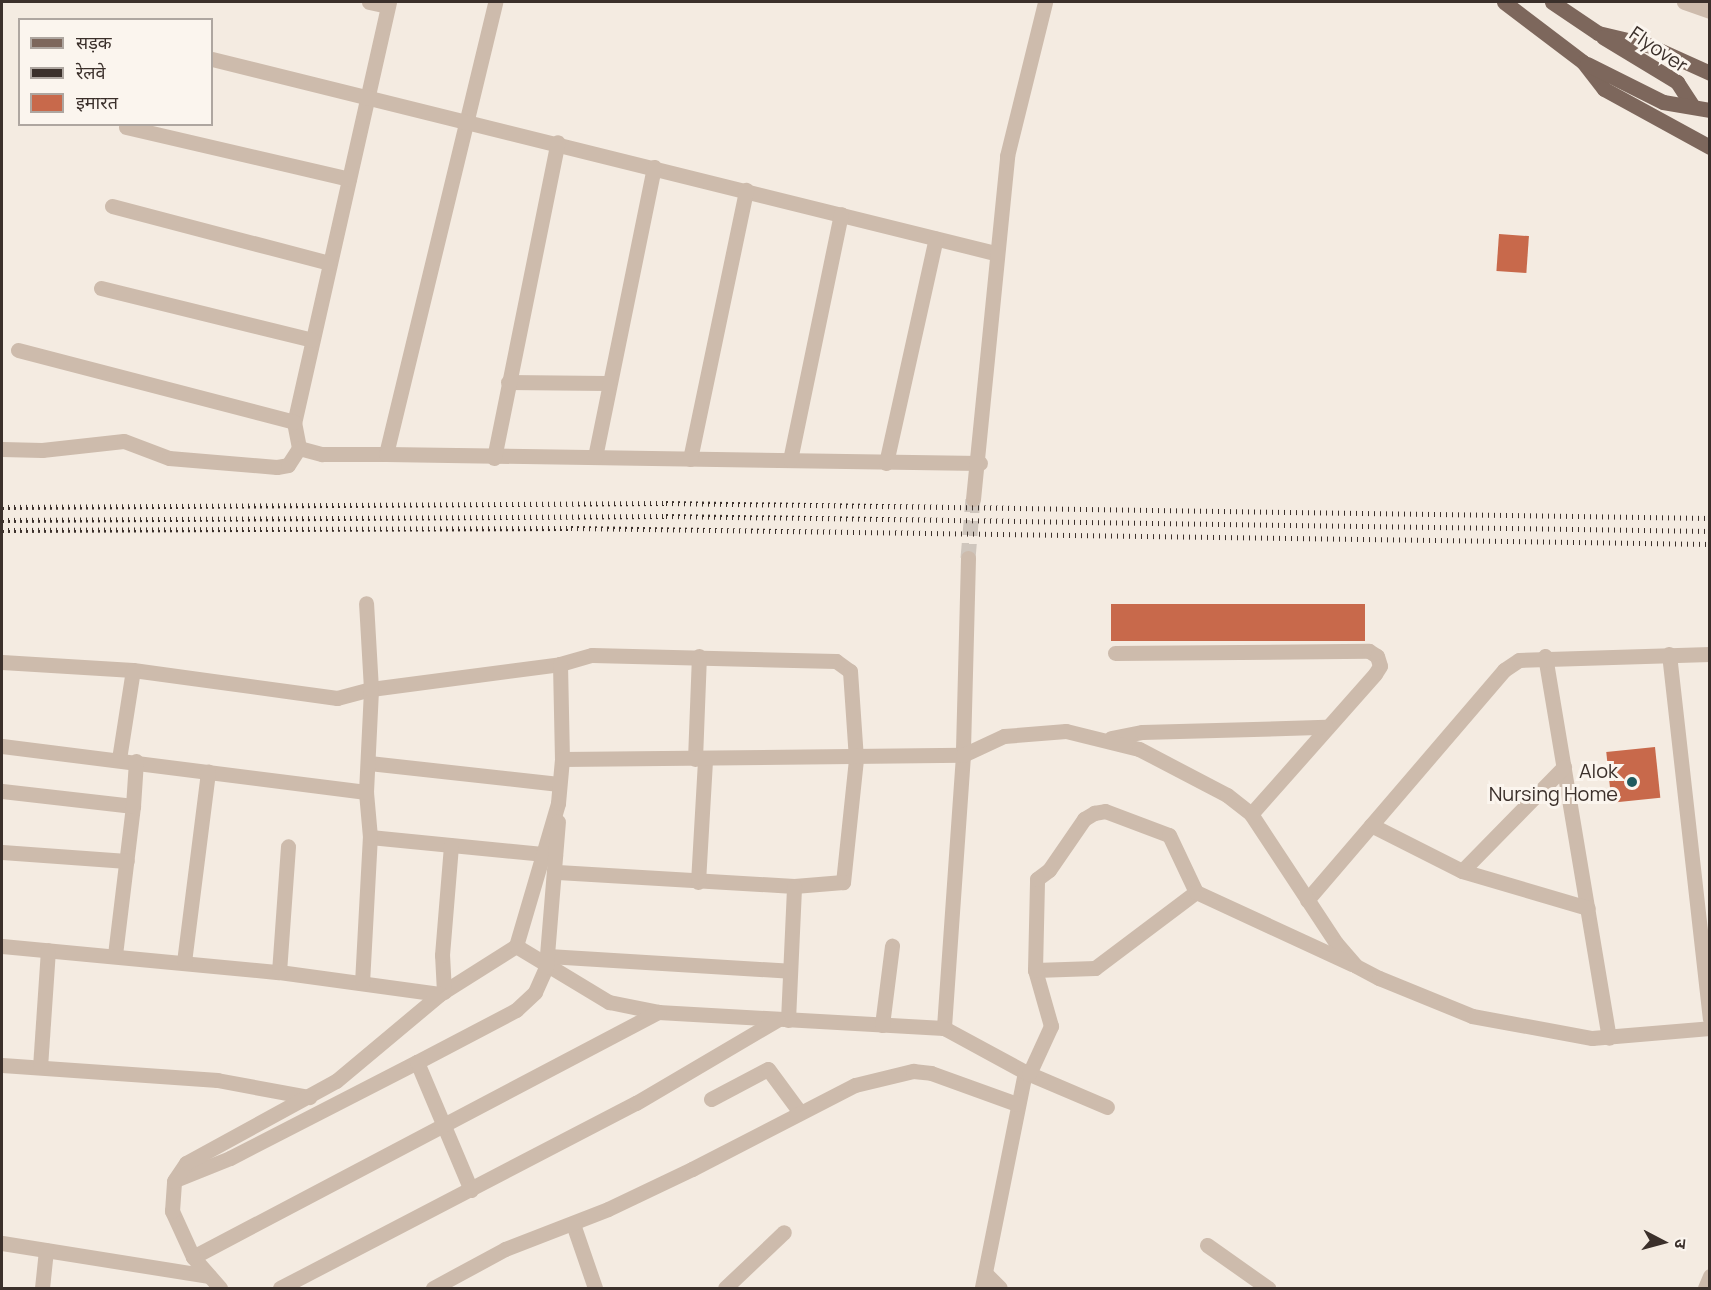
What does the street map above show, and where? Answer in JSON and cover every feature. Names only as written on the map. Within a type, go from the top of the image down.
[{"type":"main road","points":[[1503,2],[1583,62],[1604,89],[1710,147]]},
{"type":"main road","name":"Flyover","points":[[1552,2],[1629,56],[1677,82],[1692,105]]},
{"type":"main road","points":[[1598,33],[1648,45],[1710,73]]},
{"type":"main road","name":"Flyover","points":[[1583,62],[1663,102],[1692,105],[1710,110]]},
{"type":"street","points":[[2,449],[42,450],[124,441],[169,458],[277,467],[288,465],[299,448],[294,422],[389,4],[369,2]]},
{"type":"street","points":[[386,454],[470,120],[495,2]]},
{"type":"street","points":[[973,499],[980,463],[995,253],[1015,115],[1046,2]]},
{"type":"street","points":[[1684,2],[1710,11]]},
{"type":"street","points":[[213,59],[368,94],[995,253]]},
{"type":"street","points":[[126,127],[349,179]]},
{"type":"street","points":[[494,458],[558,142]]},
{"type":"street","points":[[595,457],[607,383],[654,167]]},
{"type":"street","points":[[690,459],[746,190]]},
{"type":"street","points":[[112,206],[329,263]]},
{"type":"street","points":[[790,460],[841,214]]},
{"type":"street","points":[[886,463],[936,238]]},
{"type":"street","points":[[101,288],[312,340]]},
{"type":"street","points":[[18,350],[294,422]]},
{"type":"street","points":[[508,382],[607,383]]},
{"type":"street","points":[[299,448],[322,454],[494,458],[595,457],[980,463]]},
{"type":"street","points":[[944,1028],[963,755],[968,558]]},
{"type":"street","points":[[362,983],[370,837],[366,792],[372,688],[366,603]]},
{"type":"street","points":[[1115,653],[1369,651],[1377,656],[1380,666],[1375,674],[1251,814]]},
{"type":"street","points":[[1668,654],[1710,1019]]},
{"type":"street","points":[[1307,900],[1504,670],[1519,660],[1545,656],[1710,654]]},
{"type":"street","points":[[2,662],[133,670],[337,698],[372,688],[560,664],[592,655],[699,656],[844,664],[850,671],[856,759],[847,876],[836,886],[698,882],[557,872]]},
{"type":"street","points":[[698,882],[699,656]]},
{"type":"street","points":[[1545,656],[1610,1038]]},
{"type":"street","points":[[220,1288],[193,1257],[172,1211],[174,1180],[195,1155],[336,1082],[442,993],[516,946],[552,855],[562,759],[560,664]]},
{"type":"street","points":[[119,759],[133,670]]},
{"type":"street","points":[[562,759],[856,759],[963,755],[1004,736],[1033,731],[1110,739],[1142,732],[1326,728]]},
{"type":"street","points":[[1110,739],[1227,795],[1251,814],[1307,900],[1356,966]]},
{"type":"street","points":[[2,746],[136,761],[366,792]]},
{"type":"street","points":[[116,955],[136,761]]},
{"type":"street","points":[[369,763],[559,784]]},
{"type":"street","points":[[1462,871],[1564,767]]},
{"type":"street","points":[[184,962],[208,772]]},
{"type":"street","points":[[2,791],[133,806]]},
{"type":"street","points":[[1000,1288],[983,1281],[1017,1104],[1027,1073],[1050,1026],[1035,970],[1037,879],[1049,870],[1084,819],[1094,813],[1105,811],[1169,835],[1196,892],[1356,966],[1472,1016],[1522,1028],[1610,1038],[1710,1028]]},
{"type":"street","points":[[1371,825],[1462,871],[1588,908]]},
{"type":"street","points":[[370,837],[552,855]]},
{"type":"street","points":[[442,993],[442,955],[451,844]]},
{"type":"street","points":[[279,972],[288,846]]},
{"type":"street","points":[[2,852],[127,861]]},
{"type":"street","points":[[174,1180],[230,1158],[527,1003],[547,962],[557,872],[552,855]]},
{"type":"street","points":[[782,1020],[790,971],[794,886]]},
{"type":"street","points":[[1035,970],[1095,968],[1196,892]]},
{"type":"street","points":[[2,946],[279,972],[442,993]]},
{"type":"street","points":[[516,946],[547,962],[609,1002],[658,1012],[944,1028],[1027,1073],[1107,1107]]},
{"type":"street","points":[[882,1025],[892,946]]},
{"type":"street","points":[[40,1068],[48,950]]},
{"type":"street","points":[[547,962],[790,971]]},
{"type":"street","points":[[193,1257],[442,1128],[658,1012]]},
{"type":"street","points":[[280,1288],[636,1103],[782,1020]]},
{"type":"street","points":[[417,1062],[442,1128],[471,1190]]},
{"type":"street","points":[[2,1065],[217,1080],[309,1097]]},
{"type":"street","points":[[711,1099],[768,1069],[799,1111]]},
{"type":"street","points":[[433,1288],[505,1249],[573,1224],[692,1169],[799,1111],[855,1085],[913,1071],[946,1076],[1017,1104]]},
{"type":"street","points":[[573,1224],[595,1288]]},
{"type":"street","points":[[734,1286],[784,1232]]},
{"type":"street","points":[[2,1243],[209,1276]]},
{"type":"street","points":[[1207,1245],[1268,1288]]},
{"type":"street","points":[[42,1288],[46,1250]]},
{"type":"street","points":[[1705,1288],[1710,1276]]},
{"type":"building","points":[[1499,234],[1529,236],[1526,273],[1496,271]]},
{"type":"building","points":[[1111,604],[1365,604],[1365,641],[1111,641]]},
{"type":"building","points":[[1655,747],[1660,798],[1612,803],[1606,752]]},
{"type":"tunnel","points":[[968,558],[973,499]]},
{"type":"railway","points":[[2,507],[666,503],[1710,518]]},
{"type":"railway","points":[[2,520],[666,516],[1710,531]]},
{"type":"railway","points":[[2,530],[571,528],[1710,544]]},
{"type":"place","name":"Alok Nursing Home","points":[[1632,782]]}]
